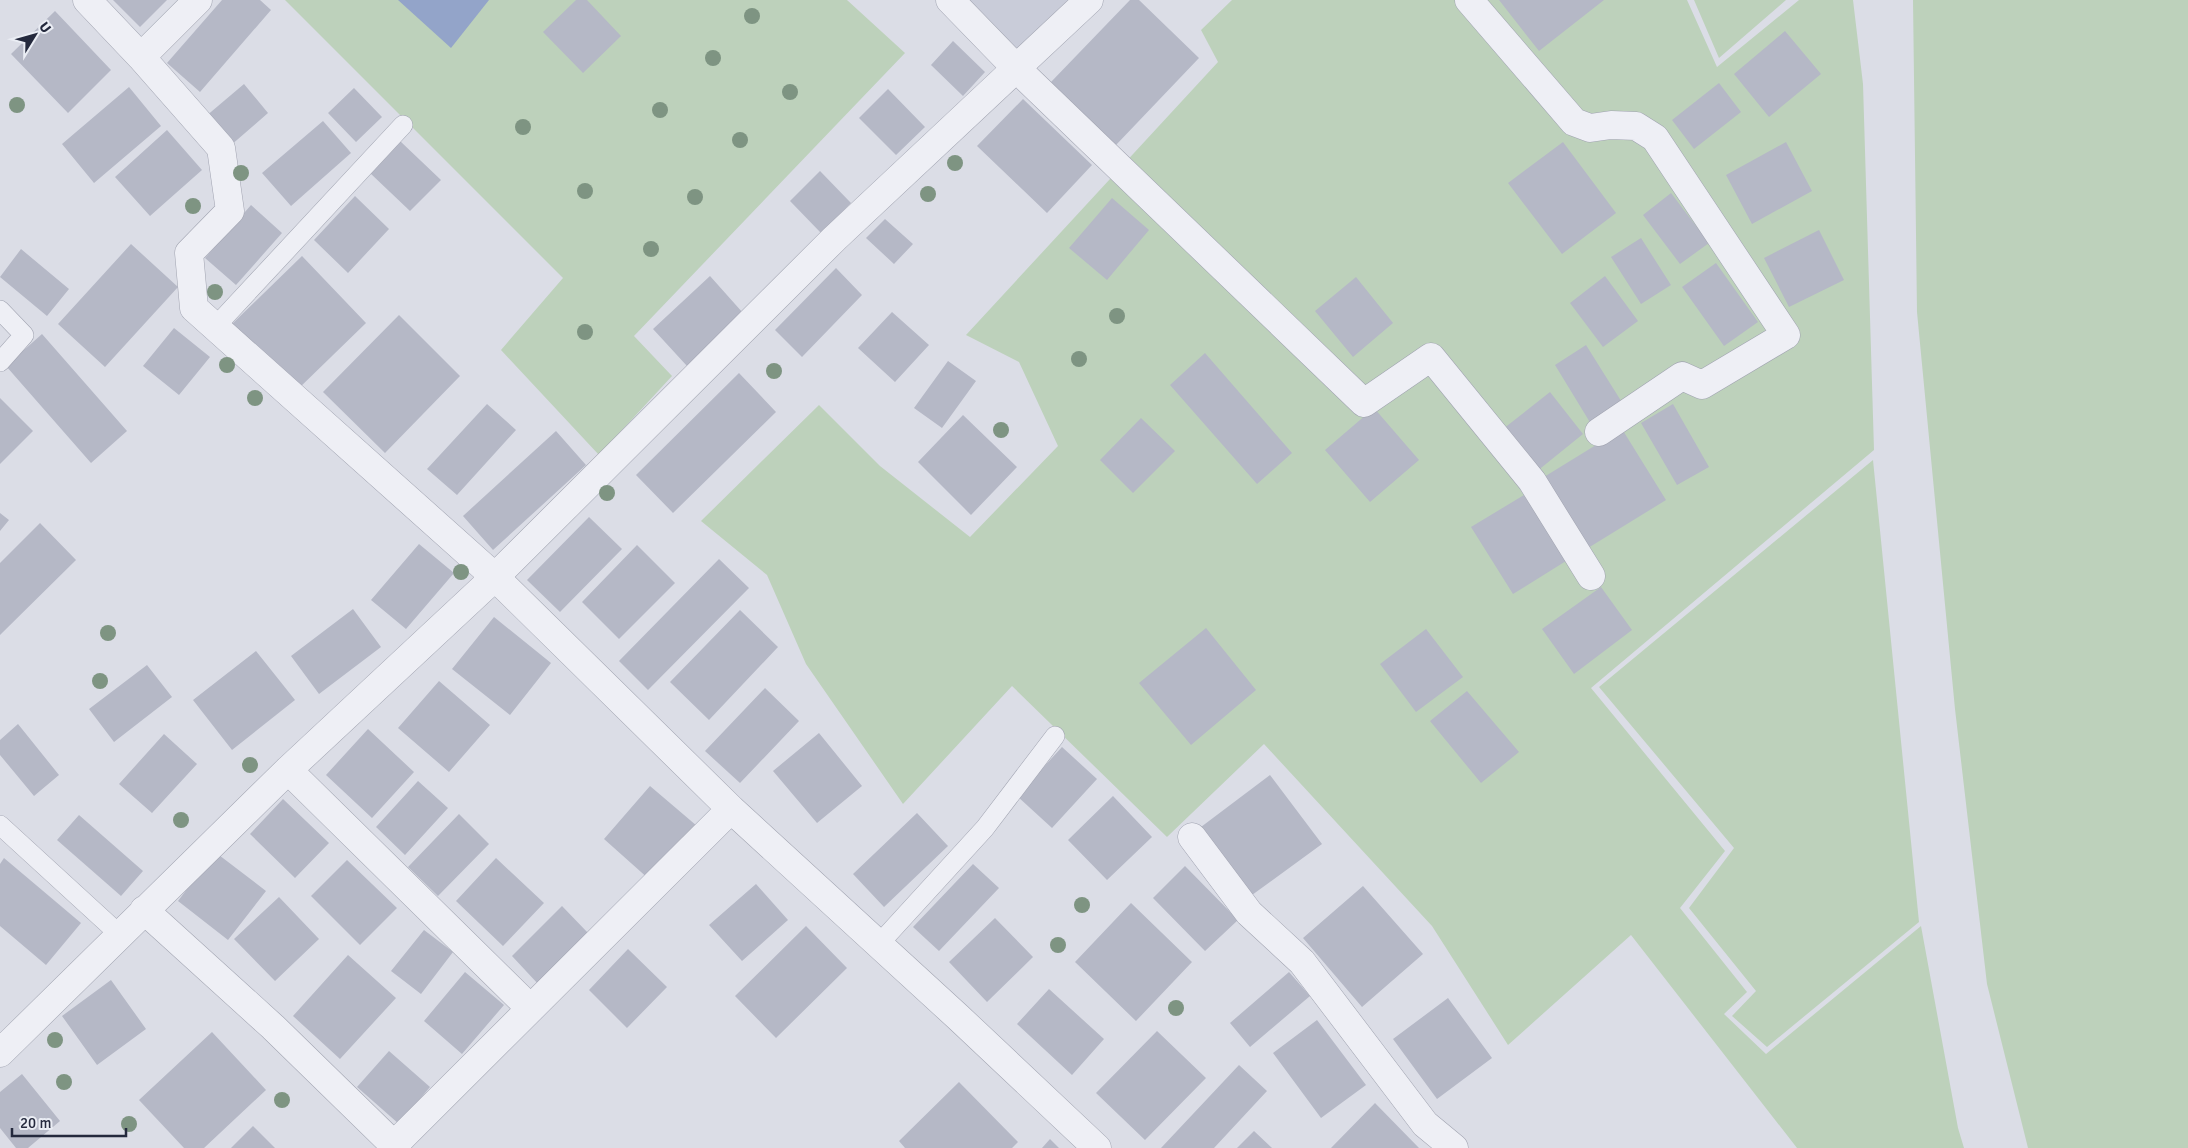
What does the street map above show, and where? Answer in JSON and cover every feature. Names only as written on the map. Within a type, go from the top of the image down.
[{"type":"street","points":[[87,0],[141,57],[220,148],[230,211],[189,253],[194,308],[495,577],[731,809],[879,944],[1097,1148]]},
{"type":"street","points":[[141,57],[198,0]]},
{"type":"street","points":[[950,0],[1016,68],[1364,403],[1431,357],[1532,481],[1591,576]]},
{"type":"street","points":[[0,1053],[288,770],[495,577],[834,239],[1089,0]]},
{"type":"street","points":[[1469,0],[1574,122],[1590,128],[1611,125],[1636,126],[1655,138],[1786,335],[1702,385],[1682,376],[1600,432]]},
{"type":"street","points":[[288,770],[530,1008]]},
{"type":"street","points":[[144,910],[273,1027],[396,1147],[530,1008],[731,809]]},
{"type":"street","points":[[1192,837],[1249,913],[1302,962],[1425,1124],[1454,1148]]},
{"type":"lane","points":[[216,326],[403,125]]},
{"type":"lane","points":[[0,310],[24,335],[0,362]]},
{"type":"lane","points":[[879,944],[985,828],[1055,736]]},
{"type":"lane","points":[[0,824],[119,934]]},
{"type":"shaded area","points":[[963,0],[1074,0],[1018,54]]},
{"type":"green space","points":[[285,0],[847,0],[905,53],[634,336],[672,376],[599,455],[501,350],[563,278]]},
{"type":"green space","points":[[1232,0],[1687,0],[1717,67],[1799,0],[1853,0],[1863,84],[1874,450],[1591,688],[1725,851],[1680,908],[1747,992],[1724,1014],[1766,1054],[1921,926],[1958,1128],[1964,1148],[1797,1148],[1631,935],[1508,1045],[1432,926],[1264,744],[1167,837],[1012,686],[903,804],[806,664],[767,575],[701,521],[819,405],[880,466],[970,537],[1058,446],[1019,362],[966,335],[1218,62],[1201,30]]},
{"type":"green space","points":[[1694,0],[1786,0],[1719,58]]},
{"type":"green space","points":[[1913,0],[2188,0],[2188,1148],[2028,1148],[1987,984],[1955,709],[1917,312]]},
{"type":"green space","points":[[1873,460],[1919,922],[1767,1047],[1732,1016],[1756,991],[1689,908],[1734,848],[1599,687]]},
{"type":"water","points":[[398,0],[489,0],[451,48]]},
{"type":"building","points":[[113,0],[167,0],[140,27]]},
{"type":"building","points":[[222,0],[260,0],[271,10],[200,92],[167,63]]},
{"type":"building","points":[[576,0],[587,0],[621,36],[583,73],[543,32]]},
{"type":"building","points":[[1130,0],[1139,0],[1199,58],[1116,145],[1051,82]]},
{"type":"building","points":[[1499,0],[1604,0],[1539,51]]},
{"type":"building","points":[[55,11],[111,70],[68,113],[11,54]]},
{"type":"building","points":[[1785,31],[1821,74],[1769,117],[1734,74]]},
{"type":"building","points":[[953,41],[985,72],[963,96],[931,65]]},
{"type":"building","points":[[1719,83],[1741,112],[1694,149],[1672,120]]},
{"type":"building","points":[[244,84],[268,113],[230,146],[205,117]]},
{"type":"building","points":[[129,87],[161,126],[94,183],[62,144]]},
{"type":"building","points":[[354,88],[382,117],[356,142],[328,113]]},
{"type":"building","points":[[888,89],[925,127],[896,155],[859,118]]},
{"type":"building","points":[[1023,99],[1092,165],[1047,213],[977,146]]},
{"type":"building","points":[[323,121],[351,153],[291,206],[262,173]]},
{"type":"building","points":[[167,130],[202,170],[150,216],[115,177]]},
{"type":"building","points":[[400,141],[441,180],[410,211],[370,173]]},
{"type":"building","points":[[1563,142],[1616,213],[1562,254],[1508,183]]},
{"type":"building","points":[[1786,142],[1812,191],[1752,224],[1726,175]]},
{"type":"building","points":[[820,171],[851,203],[821,233],[790,201]]},
{"type":"building","points":[[1671,193],[1709,243],[1680,264],[1643,215]]},
{"type":"building","points":[[355,196],[389,229],[348,273],[314,240]]},
{"type":"building","points":[[1112,198],[1149,230],[1107,280],[1069,248]]},
{"type":"building","points":[[251,205],[282,233],[236,285],[205,258]]},
{"type":"building","points":[[885,219],[913,244],[894,264],[866,238]]},
{"type":"building","points":[[1819,230],[1844,280],[1789,307],[1764,258]]},
{"type":"building","points":[[1641,238],[1671,285],[1641,304],[1611,257]]},
{"type":"building","points":[[131,244],[178,287],[105,367],[58,324]]},
{"type":"building","points":[[21,249],[69,289],[47,316],[0,277]]},
{"type":"building","points":[[302,256],[366,323],[296,391],[232,324]]},
{"type":"building","points":[[1716,263],[1758,322],[1724,346],[1682,287]]},
{"type":"building","points":[[836,268],[862,295],[802,357],[775,330]]},
{"type":"building","points":[[710,276],[743,313],[687,366],[653,329]]},
{"type":"building","points":[[1605,276],[1638,321],[1603,347],[1570,303]]},
{"type":"building","points":[[1356,277],[1393,323],[1353,357],[1315,311]]},
{"type":"building","points":[[892,312],[929,345],[895,382],[858,348]]},
{"type":"building","points":[[399,315],[460,376],[385,453],[323,392]]},
{"type":"building","points":[[174,328],[210,357],[179,395],[143,366]]},
{"type":"building","points":[[42,334],[127,431],[91,463],[6,366]]},
{"type":"building","points":[[1586,345],[1623,404],[1591,424],[1555,365]]},
{"type":"building","points":[[1205,353],[1292,453],[1257,484],[1170,385]]},
{"type":"building","points":[[948,361],[976,381],[942,428],[914,408]]},
{"type":"building","points":[[739,373],[776,412],[673,513],[636,475]]},
{"type":"building","points":[[1550,392],[1583,434],[1536,472],[1503,429]]},
{"type":"building","points":[[0,398],[33,431],[0,464]]},
{"type":"building","points":[[487,404],[516,430],[457,495],[427,469]]},
{"type":"building","points":[[1673,404],[1709,467],[1677,485],[1641,423]]},
{"type":"building","points":[[1374,408],[1419,460],[1370,502],[1325,450]]},
{"type":"building","points":[[963,415],[1017,467],[971,515],[918,462]]},
{"type":"building","points":[[1141,418],[1175,451],[1133,493],[1100,460]]},
{"type":"building","points":[[1622,429],[1666,500],[1588,548],[1544,477]]},
{"type":"building","points":[[556,431],[586,465],[493,550],[463,516]]},
{"type":"building","points":[[1524,495],[1566,561],[1513,594],[1471,527]]},
{"type":"building","points":[[0,513],[9,520],[0,531]]},
{"type":"building","points":[[589,517],[622,549],[560,612],[527,580]]},
{"type":"building","points":[[40,523],[76,560],[0,635],[0,563]]},
{"type":"building","points":[[419,544],[454,573],[406,629],[371,600]]},
{"type":"building","points":[[637,545],[675,583],[619,639],[582,602]]},
{"type":"building","points":[[719,559],[749,588],[648,690],[619,661]]},
{"type":"building","points":[[1601,587],[1632,630],[1574,674],[1542,629]]},
{"type":"building","points":[[353,609],[381,647],[319,694],[291,656]]},
{"type":"building","points":[[740,610],[778,647],[709,720],[670,682]]},
{"type":"building","points":[[494,617],[551,663],[510,715],[452,669]]},
{"type":"building","points":[[1206,628],[1256,690],[1191,745],[1139,683]]},
{"type":"building","points":[[1426,629],[1463,677],[1416,712],[1380,664]]},
{"type":"building","points":[[256,651],[295,700],[232,750],[193,700]]},
{"type":"building","points":[[147,665],[172,697],[114,742],[89,709]]},
{"type":"building","points":[[439,681],[490,725],[449,772],[398,728]]},
{"type":"building","points":[[765,688],[799,721],[740,783],[705,751]]},
{"type":"building","points":[[1467,691],[1519,752],[1481,783],[1430,721]]},
{"type":"building","points":[[18,724],[59,775],[34,796],[0,755],[0,740]]},
{"type":"building","points":[[368,729],[414,772],[372,818],[326,775]]},
{"type":"building","points":[[819,733],[862,786],[817,823],[773,771]]},
{"type":"building","points":[[164,734],[197,764],[152,813],[119,784]]},
{"type":"building","points":[[1062,747],[1097,779],[1052,828],[1017,796]]},
{"type":"building","points":[[1270,775],[1322,844],[1252,895],[1201,827]]},
{"type":"building","points":[[418,781],[448,808],[405,855],[376,827]]},
{"type":"building","points":[[650,786],[697,826],[650,880],[604,839]]},
{"type":"building","points":[[1113,796],[1152,837],[1107,880],[1068,840]]},
{"type":"building","points":[[283,799],[329,843],[295,878],[250,834]]},
{"type":"building","points":[[917,813],[948,846],[884,907],[853,874]]},
{"type":"building","points":[[459,814],[489,844],[438,896],[408,867]]},
{"type":"building","points":[[79,815],[143,871],[121,896],[57,840]]},
{"type":"building","points":[[215,852],[266,891],[228,940],[178,901]]},
{"type":"building","points":[[4,858],[81,923],[46,965],[0,926],[0,864]]},
{"type":"building","points":[[496,858],[544,903],[503,946],[456,901]]},
{"type":"building","points":[[347,860],[397,908],[360,945],[311,896]]},
{"type":"building","points":[[973,864],[999,888],[939,951],[913,927]]},
{"type":"building","points":[[1185,866],[1238,920],[1205,951],[1153,898]]},
{"type":"building","points":[[756,884],[788,920],[742,961],[709,925]]},
{"type":"building","points":[[1363,886],[1423,954],[1362,1007],[1303,938]]},
{"type":"building","points":[[279,897],[319,939],[275,981],[234,939]]},
{"type":"building","points":[[1131,903],[1192,962],[1136,1021],[1075,962]]},
{"type":"building","points":[[562,906],[589,934],[539,985],[512,956]]},
{"type":"building","points":[[995,918],[1033,957],[987,1002],[949,962]]},
{"type":"building","points":[[806,926],[847,968],[776,1038],[735,996]]},
{"type":"building","points":[[424,930],[453,952],[421,994],[391,971]]},
{"type":"building","points":[[628,949],[667,987],[627,1028],[589,990]]},
{"type":"building","points":[[348,955],[396,998],[340,1059],[293,1016]]},
{"type":"building","points":[[465,972],[504,1005],[462,1054],[424,1021]]},
{"type":"building","points":[[1289,972],[1310,996],[1250,1047],[1230,1023]]},
{"type":"building","points":[[111,980],[146,1029],[97,1065],[62,1016]]},
{"type":"building","points":[[1049,989],[1104,1039],[1072,1075],[1017,1024]]},
{"type":"building","points":[[1448,998],[1492,1058],[1437,1099],[1393,1039]]},
{"type":"building","points":[[1317,1020],[1366,1085],[1321,1118],[1273,1053]]},
{"type":"building","points":[[1157,1031],[1206,1078],[1145,1140],[1096,1093]]},
{"type":"building","points":[[212,1032],[266,1090],[204,1148],[184,1148],[139,1100]]},
{"type":"building","points":[[389,1051],[430,1087],[399,1124],[357,1087]]},
{"type":"building","points":[[1239,1065],[1267,1091],[1214,1148],[1161,1148]]},
{"type":"building","points":[[22,1074],[60,1121],[28,1148],[16,1148],[0,1128],[0,1092]]},
{"type":"building","points":[[959,1082],[1018,1142],[1012,1148],[905,1148],[899,1141]]},
{"type":"building","points":[[1375,1103],[1419,1148],[1331,1148]]},
{"type":"building","points":[[253,1126],[275,1148],[231,1148]]},
{"type":"building","points":[[1254,1131],[1272,1148],[1237,1148]]},
{"type":"building","points":[[1050,1139],[1059,1148],[1042,1148]]}]
